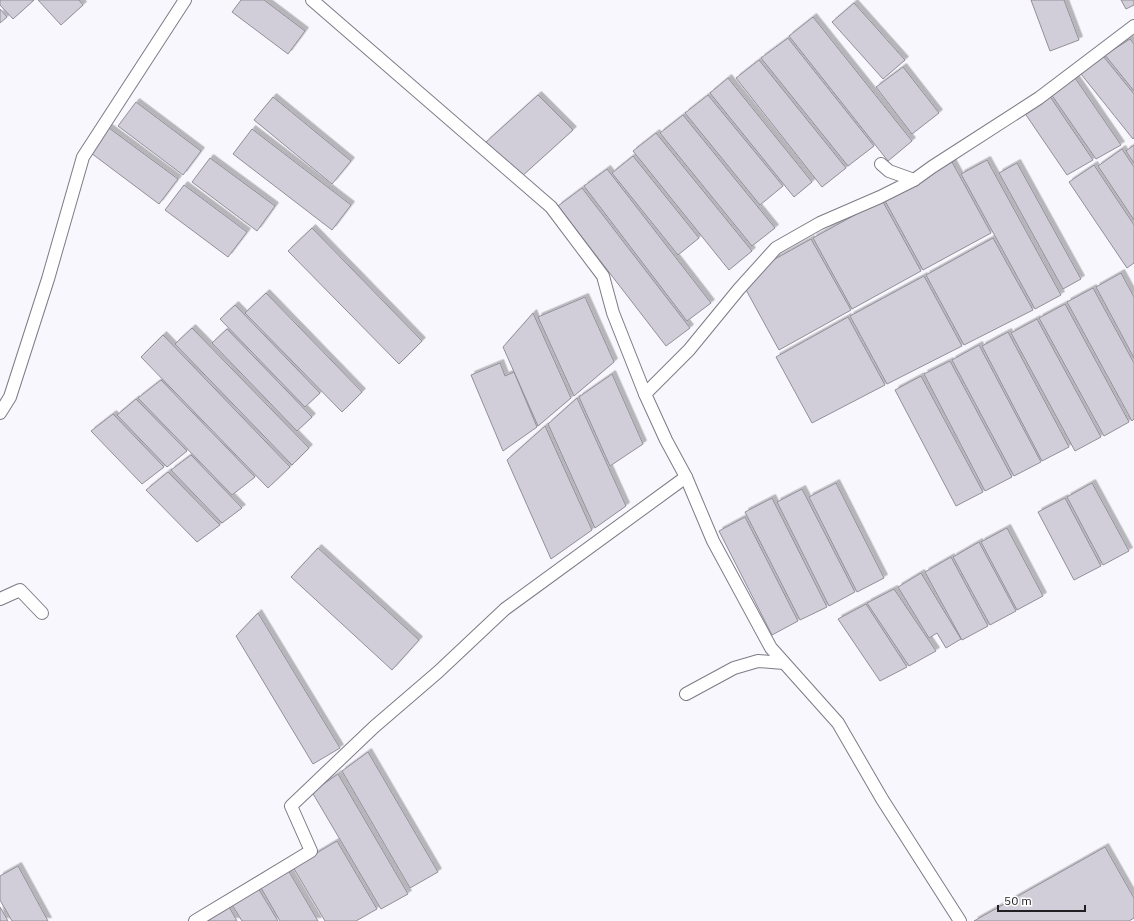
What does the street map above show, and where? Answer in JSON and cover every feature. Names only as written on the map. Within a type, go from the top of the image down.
[{"type":"street","points":[[0,413],[10,397],[48,279],[83,157],[186,0]]},
{"type":"street","points":[[312,0],[551,207],[603,276],[613,312],[645,394],[666,440],[686,477],[713,541],[771,648],[838,723],[882,799],[960,921]]},
{"type":"street","points":[[645,394],[689,350],[776,248],[820,223],[880,197],[914,180],[1039,98],[1134,26]]},
{"type":"street","points":[[881,164],[889,170],[914,180]]},
{"type":"street","points":[[195,921],[311,851],[291,806],[374,727],[438,672],[505,609],[686,477]]},
{"type":"street","points":[[0,599],[20,590],[42,613]]},
{"type":"street","points":[[686,694],[734,668],[758,661],[784,663]]},
{"type":"building","points":[[0,0],[34,0],[13,19],[0,5]]},
{"type":"building","points":[[38,0],[79,0],[83,5],[61,25]]},
{"type":"building","points":[[241,0],[264,0],[305,31],[288,54],[232,12]]},
{"type":"building","points":[[1031,0],[1064,0],[1079,40],[1050,51]]},
{"type":"building","points":[[1121,0],[1134,0],[1134,5],[1126,9]]},
{"type":"building","points":[[854,3],[905,60],[883,79],[832,22]]},
{"type":"building","points":[[0,9],[7,17],[0,23]]},
{"type":"building","points":[[813,17],[912,141],[888,161],[789,36]]},
{"type":"building","points":[[788,38],[874,146],[848,166],[761,58]]},
{"type":"building","points":[[1130,39],[1134,44],[1134,91],[1105,55]]},
{"type":"building","points":[[1103,56],[1134,94],[1133,139],[1081,74]]},
{"type":"building","points":[[759,60],[846,168],[822,187],[736,78]]},
{"type":"building","points":[[903,67],[939,113],[912,134],[876,87]]},
{"type":"building","points":[[728,78],[812,182],[794,197],[710,93]]},
{"type":"building","points":[[1075,78],[1121,145],[1096,159],[1051,94]]},
{"type":"building","points":[[538,95],[573,130],[521,177],[486,142]]},
{"type":"building","points":[[708,95],[783,186],[760,205],[685,113]]},
{"type":"building","points":[[1049,95],[1093,160],[1067,175],[1024,112]]},
{"type":"building","points":[[273,97],[351,161],[332,184],[254,120]]},
{"type":"building","points":[[136,102],[201,151],[183,175],[118,126]]},
{"type":"building","points":[[683,115],[775,228],[752,246],[660,133]]},
{"type":"building","points":[[109,128],[178,179],[159,204],[91,153]]},
{"type":"building","points":[[252,129],[351,205],[332,230],[233,154]]},
{"type":"building","points":[[656,133],[752,251],[729,270],[633,151]]},
{"type":"building","points":[[1134,145],[1134,163],[1126,151]]},
{"type":"building","points":[[1122,149],[1134,167],[1134,220],[1098,166]]},
{"type":"building","points":[[633,156],[699,238],[678,255],[612,173]]},
{"type":"building","points":[[210,158],[275,206],[257,231],[192,182]]},
{"type":"building","points":[[987,160],[1061,295],[1035,309],[961,174]]},
{"type":"building","points":[[952,162],[991,233],[923,270],[884,199]]},
{"type":"building","points":[[1017,163],[1081,279],[1063,289],[999,173]]},
{"type":"building","points":[[1094,165],[1134,225],[1134,263],[1127,268],[1069,182]]},
{"type":"building","points":[[607,169],[711,303],[687,321],[584,186]]},
{"type":"building","points":[[184,185],[247,232],[228,257],[165,210]]},
{"type":"building","points":[[582,188],[690,328],[666,346],[558,206]]},
{"type":"building","points":[[882,200],[921,271],[852,309],[813,238]]},
{"type":"building","points":[[312,228],[422,341],[399,364],[288,251]]},
{"type":"building","points":[[993,238],[1033,310],[964,345],[926,275]]},
{"type":"building","points":[[811,239],[851,310],[779,350],[745,288],[775,259]]},
{"type":"building","points":[[1121,273],[1134,297],[1134,358],[1096,287]]},
{"type":"building","points":[[924,276],[962,346],[887,384],[850,316]]},
{"type":"building","points":[[1093,288],[1134,363],[1134,419],[1132,421],[1067,302]]},
{"type":"building","points":[[266,293],[362,392],[342,412],[245,313]]},
{"type":"building","points":[[585,297],[614,362],[574,396],[538,317]]},
{"type":"building","points":[[1065,304],[1129,422],[1104,436],[1039,318]]},
{"type":"building","points":[[235,305],[320,393],[305,407],[220,319]]},
{"type":"building","points":[[533,313],[571,398],[538,426],[503,347]]},
{"type":"building","points":[[848,317],[885,385],[812,423],[776,357]]},
{"type":"building","points":[[1037,319],[1101,437],[1075,451],[1011,333]]},
{"type":"building","points":[[192,328],[309,448],[292,465],[175,344]]},
{"type":"building","points":[[227,329],[312,417],[297,431],[212,343]]},
{"type":"building","points":[[1008,332],[1069,447],[1042,461],[982,346]]},
{"type":"building","points":[[163,335],[290,467],[268,488],[141,357]]},
{"type":"building","points":[[979,345],[1041,462],[1014,476],[952,360]]},
{"type":"building","points":[[950,361],[1012,477],[985,491],[924,374]]},
{"type":"building","points":[[500,363],[505,376],[514,372],[537,427],[503,451],[471,375]]},
{"type":"building","points":[[612,374],[643,444],[610,466],[579,397]]},
{"type":"building","points":[[921,376],[983,492],[956,506],[895,390]]},
{"type":"building","points":[[161,380],[255,477],[232,495],[138,398]]},
{"type":"building","points":[[577,398],[626,506],[595,528],[548,424]]},
{"type":"building","points":[[136,399],[187,451],[167,467],[117,415]]},
{"type":"building","points":[[113,414],[164,467],[142,484],[91,431]]},
{"type":"building","points":[[545,426],[592,530],[551,559],[507,460]]},
{"type":"building","points":[[191,455],[242,508],[222,523],[171,470]]},
{"type":"building","points":[[168,472],[220,525],[197,542],[146,490]]},
{"type":"building","points":[[836,483],[884,578],[857,592],[809,497]]},
{"type":"building","points":[[1092,483],[1129,551],[1103,565],[1067,497]]},
{"type":"building","points":[[802,489],[855,592],[829,606],[777,502]]},
{"type":"building","points":[[772,498],[827,607],[800,620],[745,512]]},
{"type":"building","points":[[1065,498],[1101,566],[1074,580],[1038,512]]},
{"type":"building","points":[[745,517],[798,621],[772,635],[719,531]]},
{"type":"building","points":[[1007,528],[1043,596],[1017,610],[981,542]]},
{"type":"building","points":[[979,542],[1016,611],[990,625],[953,557]]},
{"type":"building","points":[[318,548],[419,640],[392,670],[291,577]]},
{"type":"building","points":[[951,557],[988,626],[962,640],[925,572]]},
{"type":"building","points":[[921,573],[961,639],[946,648],[937,633],[929,638],[898,587]]},
{"type":"building","points":[[894,589],[936,651],[909,666],[867,603]]},
{"type":"building","points":[[866,604],[907,667],[880,681],[838,619]]},
{"type":"building","points":[[258,613],[340,748],[313,764],[236,636]]},
{"type":"building","points":[[368,752],[438,872],[410,888],[342,771]]},
{"type":"building","points":[[338,774],[408,894],[381,909],[312,792]]},
{"type":"building","points":[[337,841],[377,909],[356,921],[325,921],[293,867]]},
{"type":"building","points":[[1105,847],[1134,898],[1134,918],[1129,921],[974,921]]},
{"type":"building","points":[[18,866],[48,921],[12,921],[0,900],[0,876]]},
{"type":"building","points":[[288,870],[318,921],[280,921],[260,886]]},
{"type":"building","points":[[258,888],[278,921],[242,921],[231,903]]},
{"type":"building","points":[[228,905],[237,921],[203,921]]},
{"type":"building","points":[[0,907],[8,921],[0,921]]}]
